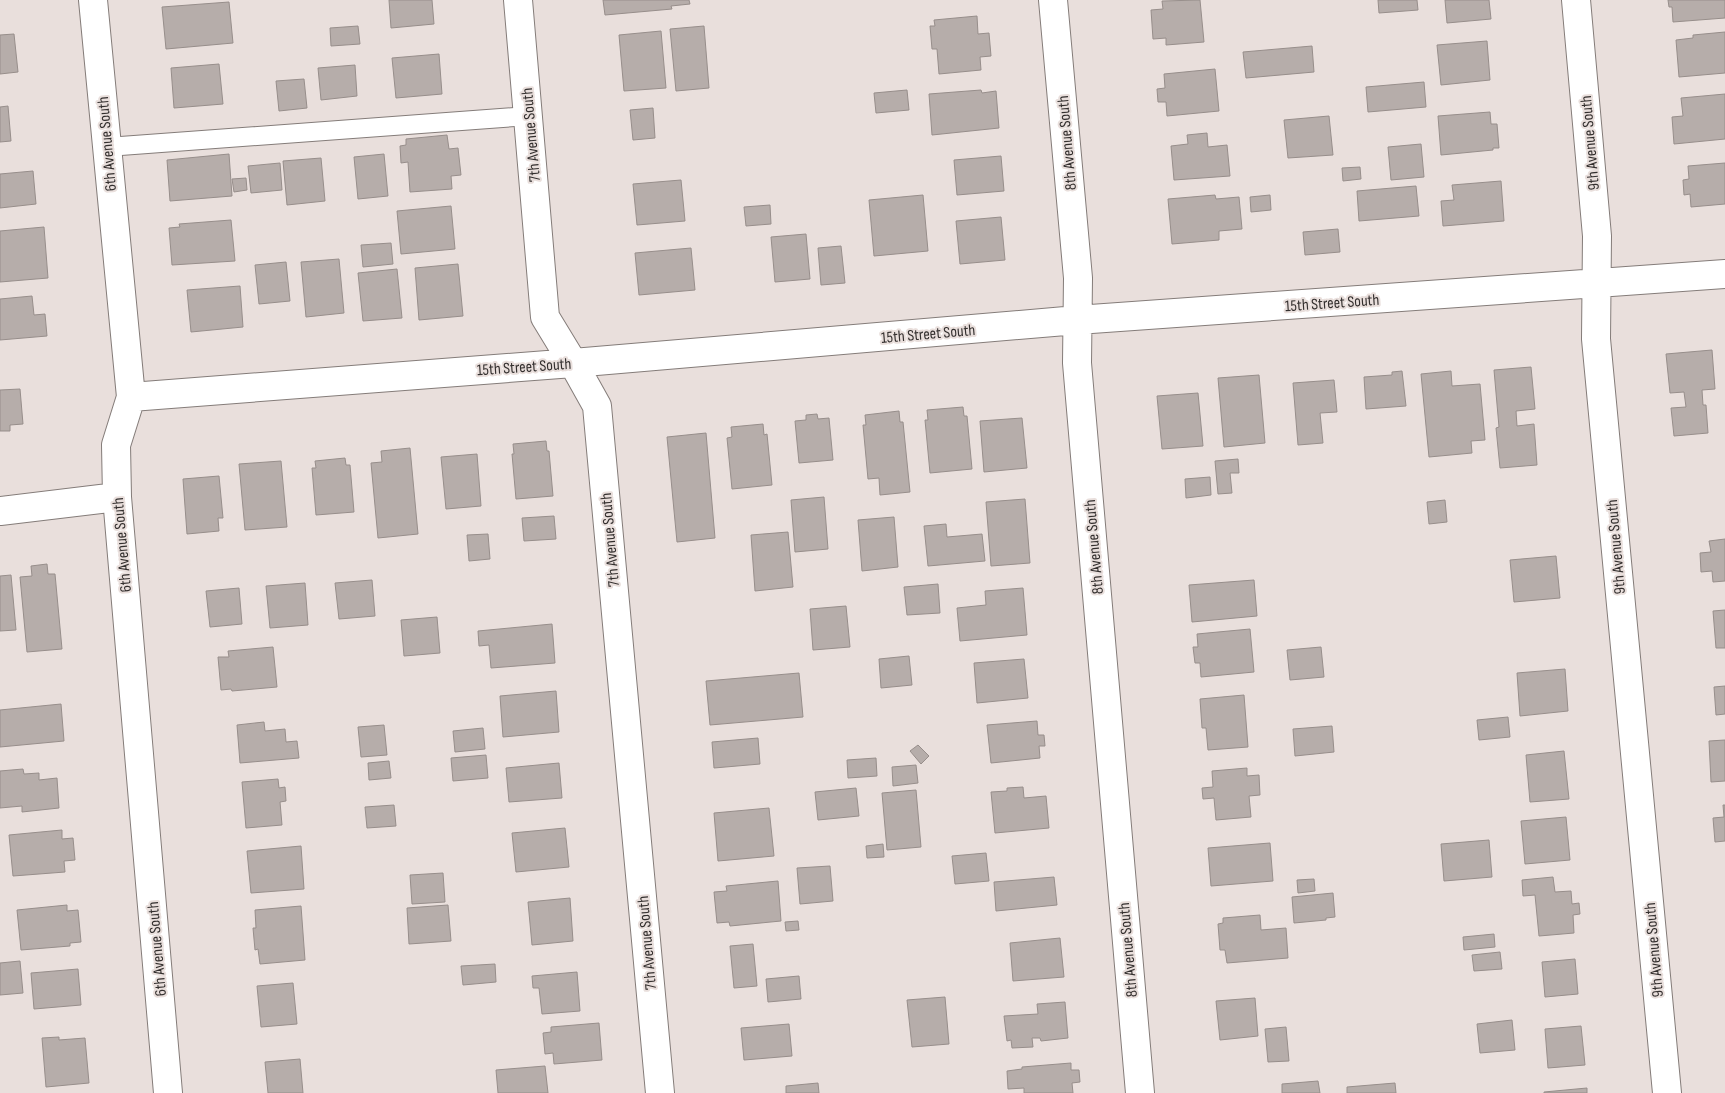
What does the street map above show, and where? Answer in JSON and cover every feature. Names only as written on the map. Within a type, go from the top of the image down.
[{"type":"street","name":"6th Avenue South","points":[[93,0],[131,397],[116,445],[117,497],[168,1093]]},
{"type":"street","name":"7th Avenue South","points":[[518,0],[545,318],[597,406],[660,1093]]},
{"type":"street","name":"8th Avenue South","points":[[1053,0],[1078,278],[1078,363],[1140,1093]]},
{"type":"street","name":"9th Avenue South","points":[[1576,0],[1598,236],[1596,338],[1667,1093]]},
{"type":"street","name":"15th Street South","points":[[131,397],[573,363],[1077,320],[1725,274]]},
{"type":"street","points":[[0,510],[117,497]]},
{"type":"lane","points":[[106,148],[529,116]]},
{"type":"building","points":[[389,0],[432,0],[434,24],[391,28]]},
{"type":"building","points":[[603,0],[689,0],[690,4],[671,6],[672,9],[605,15]]},
{"type":"building","points":[[1200,0],[1204,42],[1166,45],[1166,38],[1153,39],[1151,10],[1163,9],[1162,1]]},
{"type":"building","points":[[1378,0],[1417,0],[1418,10],[1379,13]]},
{"type":"building","points":[[1445,0],[1489,0],[1491,19],[1447,23]]},
{"type":"building","points":[[1668,0],[1725,0],[1725,18],[1673,22],[1672,7],[1669,7]]},
{"type":"building","points":[[229,2],[233,43],[166,49],[162,7]]},
{"type":"building","points":[[977,16],[978,34],[989,33],[991,56],[980,57],[981,70],[939,74],[937,49],[932,49],[930,26],[935,26],[934,20]]},
{"type":"building","points":[[358,26],[360,44],[331,46],[330,28]]},
{"type":"building","points":[[704,26],[709,88],[676,91],[670,29]]},
{"type":"building","points":[[661,31],[666,88],[624,91],[619,35]]},
{"type":"building","points":[[1725,32],[1725,73],[1679,77],[1676,40],[1693,38],[1693,35]]},
{"type":"building","points":[[14,34],[18,72],[0,74],[0,35]]},
{"type":"building","points":[[1487,41],[1490,80],[1441,85],[1437,45]]},
{"type":"building","points":[[1312,46],[1314,72],[1246,78],[1243,52]]},
{"type":"building","points":[[439,54],[442,94],[396,98],[392,58]]},
{"type":"building","points":[[219,64],[223,104],[174,108],[171,68]]},
{"type":"building","points":[[355,65],[357,96],[321,100],[318,68]]},
{"type":"building","points":[[1215,69],[1219,111],[1167,116],[1166,102],[1158,102],[1157,89],[1165,88],[1164,74]]},
{"type":"building","points":[[304,79],[307,108],[279,111],[276,81]]},
{"type":"building","points":[[1424,82],[1426,107],[1368,112],[1366,87]]},
{"type":"building","points":[[907,90],[909,110],[876,113],[874,93]]},
{"type":"building","points":[[981,90],[982,93],[996,91],[999,128],[932,135],[929,94]]},
{"type":"building","points":[[1725,94],[1725,139],[1674,144],[1672,117],[1683,116],[1681,98]]},
{"type":"building","points":[[8,106],[11,141],[0,142],[0,107]]},
{"type":"building","points":[[653,108],[655,138],[633,140],[630,110]]},
{"type":"building","points":[[1490,112],[1491,124],[1497,124],[1499,148],[1441,155],[1438,116]]},
{"type":"building","points":[[1329,116],[1333,155],[1288,158],[1284,120]]},
{"type":"building","points":[[1207,133],[1208,147],[1227,145],[1230,176],[1174,180],[1171,146],[1188,144],[1187,135]]},
{"type":"building","points":[[447,135],[449,149],[458,148],[461,175],[451,176],[452,189],[410,192],[408,162],[401,163],[400,146],[406,145],[406,139]]},
{"type":"building","points":[[1421,144],[1424,177],[1391,180],[1388,147]]},
{"type":"building","points":[[229,154],[232,196],[170,201],[167,160]]},
{"type":"building","points":[[384,154],[388,196],[358,199],[354,157]]},
{"type":"building","points":[[1001,156],[1004,191],[957,195],[954,160]]},
{"type":"building","points":[[321,158],[325,201],[287,205],[283,161]]},
{"type":"building","points":[[280,163],[282,190],[251,193],[248,166]]},
{"type":"building","points":[[1725,163],[1725,204],[1691,207],[1690,194],[1684,195],[1683,180],[1689,179],[1688,166]]},
{"type":"building","points":[[1360,167],[1361,179],[1343,181],[1342,168]]},
{"type":"building","points":[[33,171],[36,204],[0,208],[0,174]]},
{"type":"building","points":[[246,178],[247,190],[234,192],[232,179]]},
{"type":"building","points":[[681,180],[685,221],[637,225],[633,184]]},
{"type":"building","points":[[1501,181],[1504,221],[1443,226],[1441,201],[1454,200],[1452,185]]},
{"type":"building","points":[[1416,186],[1419,216],[1359,221],[1357,191]]},
{"type":"building","points":[[923,195],[928,251],[874,256],[869,200]]},
{"type":"building","points":[[1215,195],[1216,199],[1239,197],[1242,229],[1219,231],[1219,240],[1172,244],[1168,199]]},
{"type":"building","points":[[1270,195],[1271,210],[1251,212],[1250,197]]},
{"type":"building","points":[[770,205],[771,224],[746,226],[744,207]]},
{"type":"building","points":[[451,206],[455,249],[401,254],[397,211]]},
{"type":"building","points":[[1001,217],[1005,260],[960,264],[956,221]]},
{"type":"building","points":[[231,220],[235,261],[172,265],[169,228],[180,227],[179,224]]},
{"type":"building","points":[[44,227],[48,278],[0,282],[0,231]]},
{"type":"building","points":[[1338,229],[1340,252],[1305,255],[1303,232]]},
{"type":"building","points":[[806,234],[810,279],[775,282],[771,237]]},
{"type":"building","points":[[391,243],[393,264],[363,267],[361,245]]},
{"type":"building","points":[[841,246],[845,283],[821,285],[818,248]]},
{"type":"building","points":[[691,248],[695,290],[639,295],[635,253]]},
{"type":"building","points":[[339,259],[344,313],[306,317],[301,262]]},
{"type":"building","points":[[286,262],[290,301],[259,304],[255,265]]},
{"type":"building","points":[[458,264],[463,316],[419,320],[415,268]]},
{"type":"building","points":[[397,269],[402,318],[363,321],[358,273]]},
{"type":"building","points":[[240,286],[243,327],[191,332],[187,290]]},
{"type":"building","points":[[32,296],[34,315],[45,314],[47,336],[0,340],[0,299]]},
{"type":"building","points":[[1712,350],[1715,389],[1702,390],[1703,405],[1706,405],[1708,433],[1674,436],[1671,408],[1686,407],[1684,392],[1670,393],[1666,354]]},
{"type":"building","points":[[1531,367],[1535,409],[1516,411],[1517,426],[1534,424],[1537,465],[1500,468],[1496,428],[1499,427],[1494,370]]},
{"type":"building","points":[[1402,371],[1406,406],[1366,409],[1364,377],[1392,375],[1392,372]]},
{"type":"building","points":[[1451,371],[1452,386],[1480,384],[1485,440],[1471,441],[1472,453],[1429,457],[1421,374]]},
{"type":"building","points":[[1259,375],[1265,443],[1224,447],[1218,378]]},
{"type":"building","points":[[1334,380],[1337,412],[1320,413],[1323,443],[1298,445],[1293,383]]},
{"type":"building","points":[[20,389],[23,424],[10,425],[10,431],[0,431],[0,390]]},
{"type":"building","points":[[1198,393],[1203,446],[1162,449],[1157,396]]},
{"type":"building","points":[[963,407],[964,416],[967,416],[972,469],[930,473],[925,420],[928,420],[927,410]]},
{"type":"building","points":[[899,411],[900,422],[903,422],[910,492],[880,495],[879,478],[868,479],[863,425],[866,425],[865,415]]},
{"type":"building","points":[[817,414],[818,419],[829,418],[833,460],[799,463],[795,421],[806,420],[806,415]]},
{"type":"building","points":[[1022,418],[1027,468],[984,472],[980,421]]},
{"type":"building","points":[[763,424],[764,435],[767,434],[772,485],[732,489],[727,438],[732,437],[731,427]]},
{"type":"building","points":[[706,433],[715,538],[677,542],[667,437]]},
{"type":"building","points":[[546,441],[547,451],[549,451],[553,496],[516,499],[512,454],[514,454],[513,444]]},
{"type":"building","points":[[410,448],[418,534],[378,538],[371,463],[382,462],[381,451]]},
{"type":"building","points":[[477,454],[481,506],[446,509],[441,457]]},
{"type":"building","points":[[345,458],[346,465],[350,465],[354,512],[316,515],[312,468],[316,468],[315,461]]},
{"type":"building","points":[[1238,459],[1239,473],[1230,473],[1232,493],[1218,494],[1215,461]]},
{"type":"building","points":[[281,461],[287,527],[245,530],[239,464]]},
{"type":"building","points":[[219,476],[223,518],[218,518],[219,531],[187,534],[183,479]]},
{"type":"building","points":[[1210,477],[1211,495],[1186,498],[1185,479]]},
{"type":"building","points":[[824,497],[828,549],[795,552],[791,500]]},
{"type":"building","points":[[1025,499],[1030,563],[991,566],[986,502]]},
{"type":"building","points":[[1445,500],[1447,522],[1429,524],[1427,502]]},
{"type":"building","points":[[554,516],[556,539],[524,541],[522,518]]},
{"type":"building","points":[[894,517],[898,567],[862,571],[858,520]]},
{"type":"building","points":[[946,524],[947,537],[982,534],[985,561],[928,566],[924,526]]},
{"type":"building","points":[[788,532],[793,587],[755,591],[751,535]]},
{"type":"building","points":[[488,534],[490,559],[469,561],[467,535]]},
{"type":"building","points":[[1725,539],[1725,581],[1713,582],[1712,571],[1701,572],[1700,553],[1711,552],[1709,541]]},
{"type":"building","points":[[1556,556],[1560,598],[1514,602],[1510,560]]},
{"type":"building","points":[[47,564],[48,574],[55,574],[62,649],[27,652],[20,577],[32,576],[31,566]]},
{"type":"building","points":[[11,575],[16,630],[0,631],[0,576]]},
{"type":"building","points":[[372,580],[375,616],[339,619],[335,583]]},
{"type":"building","points":[[1254,580],[1257,616],[1192,622],[1189,585]]},
{"type":"building","points":[[305,583],[308,625],[270,628],[266,586]]},
{"type":"building","points":[[938,584],[940,613],[907,615],[904,587]]},
{"type":"building","points":[[239,588],[242,624],[210,627],[206,591]]},
{"type":"building","points":[[1023,588],[1027,635],[960,641],[957,608],[986,605],[985,591]]},
{"type":"building","points":[[846,606],[850,647],[813,650],[810,609]]},
{"type":"building","points":[[1725,610],[1725,648],[1716,648],[1713,611]]},
{"type":"building","points":[[437,617],[440,653],[404,656],[401,620]]},
{"type":"building","points":[[552,624],[555,663],[491,668],[489,645],[479,646],[478,631]]},
{"type":"building","points":[[1250,629],[1254,672],[1201,677],[1200,663],[1195,663],[1193,647],[1198,647],[1197,634]]},
{"type":"building","points":[[273,647],[277,687],[232,691],[231,689],[221,690],[218,657],[229,657],[228,651]]},
{"type":"building","points":[[1321,647],[1324,677],[1290,680],[1287,650]]},
{"type":"building","points":[[909,656],[912,685],[881,688],[879,659]]},
{"type":"building","points":[[1024,659],[1028,698],[977,703],[974,663]]},
{"type":"building","points":[[1565,669],[1568,711],[1520,716],[1517,673]]},
{"type":"building","points":[[799,673],[803,717],[710,725],[706,681]]},
{"type":"building","points":[[1725,686],[1725,714],[1716,715],[1714,687]]},
{"type":"building","points":[[556,691],[559,732],[503,737],[500,696]]},
{"type":"building","points":[[1244,695],[1248,747],[1208,750],[1206,728],[1202,728],[1200,699]]},
{"type":"building","points":[[61,704],[64,741],[0,747],[0,710]]},
{"type":"building","points":[[1508,717],[1510,737],[1479,740],[1477,720]]},
{"type":"building","points":[[1037,721],[1038,735],[1044,735],[1045,746],[1039,746],[1040,758],[991,763],[987,725]]},
{"type":"building","points":[[264,722],[265,731],[285,729],[286,742],[297,741],[299,758],[240,763],[237,725]]},
{"type":"building","points":[[384,725],[387,755],[361,757],[358,727]]},
{"type":"building","points":[[1332,726],[1334,752],[1295,756],[1293,729]]},
{"type":"building","points":[[483,728],[485,749],[455,752],[453,731]]},
{"type":"building","points":[[758,738],[760,764],[714,768],[712,742]]},
{"type":"building","points":[[1725,740],[1725,781],[1711,782],[1709,741]]},
{"type":"building","points":[[918,745],[929,756],[921,764],[910,751]]},
{"type":"building","points":[[1564,751],[1569,799],[1530,802],[1526,755]]},
{"type":"building","points":[[486,755],[488,778],[453,781],[451,758]]},
{"type":"building","points":[[876,758],[877,776],[848,778],[847,760]]},
{"type":"building","points":[[389,761],[391,778],[369,780],[368,763]]},
{"type":"building","points":[[559,763],[562,798],[509,802],[506,768]]},
{"type":"building","points":[[916,765],[918,783],[893,786],[892,767]]},
{"type":"building","points":[[1247,768],[1247,776],[1259,775],[1260,795],[1249,796],[1251,817],[1216,820],[1214,798],[1203,799],[1202,788],[1213,787],[1212,771]]},
{"type":"building","points":[[23,769],[24,774],[39,773],[39,780],[57,778],[59,808],[22,812],[22,806],[0,808],[0,771]]},
{"type":"building","points":[[278,779],[279,788],[285,787],[286,801],[280,802],[282,825],[246,828],[242,782]]},
{"type":"building","points":[[1023,787],[1024,798],[1046,796],[1049,828],[995,833],[991,792]]},
{"type":"building","points":[[856,788],[859,816],[818,820],[815,792]]},
{"type":"building","points":[[916,790],[921,847],[887,850],[882,793]]},
{"type":"building","points":[[394,805],[396,826],[367,828],[365,807]]},
{"type":"building","points":[[1723,805],[1725,805],[1725,841],[1715,842],[1713,818],[1724,817]]},
{"type":"building","points":[[769,808],[774,856],[718,861],[714,813]]},
{"type":"building","points":[[1566,817],[1570,860],[1525,864],[1521,821]]},
{"type":"building","points":[[565,828],[569,867],[516,872],[512,833]]},
{"type":"building","points":[[62,830],[62,839],[73,838],[75,860],[64,861],[65,872],[13,876],[9,835]]},
{"type":"building","points":[[1489,840],[1492,877],[1444,881],[1441,844]]},
{"type":"building","points":[[1270,843],[1273,881],[1211,886],[1208,848]]},
{"type":"building","points":[[883,844],[884,857],[867,858],[866,846]]},
{"type":"building","points":[[301,846],[304,889],[251,893],[247,851]]},
{"type":"building","points":[[986,853],[989,881],[955,884],[952,856]]},
{"type":"building","points":[[830,866],[833,901],[800,904],[797,868]]},
{"type":"building","points":[[443,873],[445,902],[412,904],[410,875]]},
{"type":"building","points":[[1054,877],[1057,905],[996,911],[994,882]]},
{"type":"building","points":[[1553,877],[1555,892],[1571,891],[1572,904],[1579,903],[1580,914],[1573,915],[1574,933],[1539,936],[1535,895],[1523,896],[1522,880]]},
{"type":"building","points":[[1314,879],[1315,891],[1298,893],[1297,880]]},
{"type":"building","points":[[778,881],[781,921],[730,926],[729,922],[717,923],[714,892],[727,891],[726,886]]},
{"type":"building","points":[[1333,893],[1335,917],[1326,918],[1326,920],[1294,923],[1292,897]]},
{"type":"building","points":[[570,898],[573,941],[532,945],[528,902]]},
{"type":"building","points":[[67,905],[67,911],[78,910],[81,942],[70,943],[70,946],[21,950],[17,910]]},
{"type":"building","points":[[448,905],[451,941],[409,944],[407,908]]},
{"type":"building","points":[[301,906],[305,960],[260,964],[258,949],[255,950],[253,928],[256,928],[255,910]]},
{"type":"building","points":[[1260,915],[1261,930],[1286,928],[1288,958],[1227,963],[1225,950],[1220,950],[1218,924],[1223,923],[1223,918]]},
{"type":"building","points":[[798,921],[799,930],[786,931],[785,922]]},
{"type":"building","points":[[1494,934],[1495,947],[1464,950],[1463,937]]},
{"type":"building","points":[[1060,938],[1064,977],[1013,981],[1010,943]]},
{"type":"building","points":[[753,944],[757,986],[734,988],[730,946]]},
{"type":"building","points":[[1500,952],[1502,969],[1474,971],[1472,955]]},
{"type":"building","points":[[1575,959],[1578,994],[1545,997],[1542,962]]},
{"type":"building","points":[[20,961],[23,993],[0,995],[0,963]]},
{"type":"building","points":[[495,964],[496,982],[463,985],[461,966]]},
{"type":"building","points":[[78,969],[81,1005],[34,1009],[31,973]]},
{"type":"building","points":[[577,972],[580,1011],[542,1014],[539,988],[533,988],[532,976]]},
{"type":"building","points":[[799,976],[801,999],[768,1002],[766,979]]},
{"type":"building","points":[[293,983],[297,1024],[261,1027],[257,986]]},
{"type":"building","points":[[945,997],[949,1044],[912,1047],[907,1000]]},
{"type":"building","points":[[1255,998],[1258,1036],[1220,1040],[1216,1001]]},
{"type":"building","points":[[1065,1002],[1068,1038],[1041,1041],[1040,1038],[1032,1038],[1033,1047],[1012,1048],[1011,1040],[1007,1041],[1004,1016],[1038,1014],[1037,1004]]},
{"type":"building","points":[[1512,1020],[1515,1050],[1480,1053],[1477,1024]]},
{"type":"building","points":[[599,1023],[602,1060],[554,1064],[553,1053],[545,1054],[543,1033],[551,1032],[551,1027]]},
{"type":"building","points":[[789,1024],[792,1056],[744,1060],[741,1028]]},
{"type":"building","points":[[1581,1026],[1585,1065],[1548,1068],[1545,1029]]},
{"type":"building","points":[[1286,1027],[1289,1061],[1268,1062],[1265,1029]]},
{"type":"building","points":[[59,1037],[59,1040],[85,1038],[89,1083],[46,1087],[42,1038]]},
{"type":"building","points":[[300,1059],[303,1093],[268,1093],[265,1062]]},
{"type":"building","points":[[1071,1063],[1071,1070],[1079,1070],[1080,1082],[1072,1083],[1073,1093],[1024,1093],[1024,1088],[1008,1089],[1007,1071],[1022,1069],[1022,1067]]},
{"type":"building","points":[[545,1066],[548,1093],[498,1093],[496,1070]]},
{"type":"building","points":[[1318,1081],[1320,1093],[1282,1093],[1282,1084]]},
{"type":"building","points":[[818,1083],[819,1093],[786,1093],[786,1086]]},
{"type":"building","points":[[1395,1083],[1396,1093],[1347,1093],[1347,1087]]},
{"type":"building","points":[[1587,1088],[1587,1093],[1544,1093],[1544,1092]]}]
